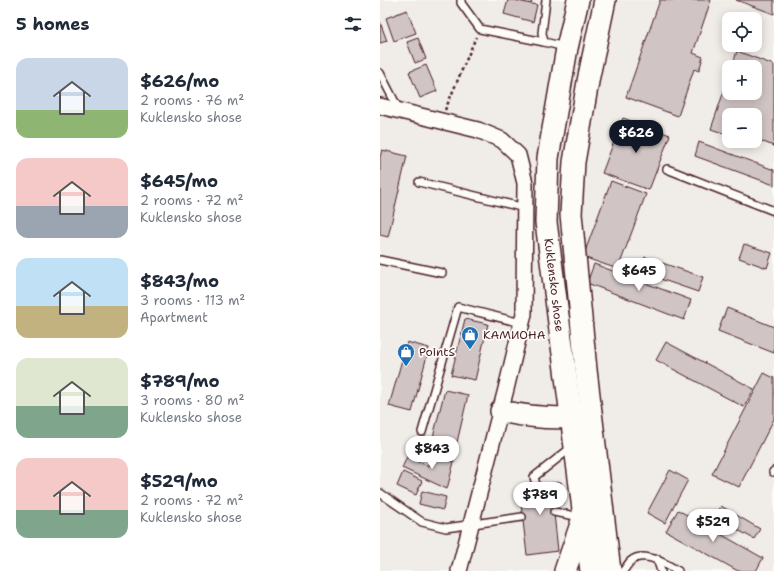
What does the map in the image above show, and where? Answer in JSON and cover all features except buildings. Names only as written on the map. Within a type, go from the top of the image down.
[{"type":"main road","name":"Kuklensko shose","points":[[578,0],[567,48],[548,158],[546,222],[590,571]]},
{"type":"main road","name":"Kuklensko shose","points":[[605,0],[589,76],[574,162],[570,214],[586,370],[610,571]]},
{"type":"main road","points":[[501,411],[524,417],[570,418],[592,415]]},
{"type":"main road","points":[[565,571],[584,517]]},
{"type":"street","points":[[380,106],[478,130],[502,140],[518,155],[525,183],[524,314],[501,411],[459,571]]},
{"type":"lane","points":[[461,0],[461,3],[480,29],[567,48]]},
{"type":"lane","points":[[544,42],[542,33],[545,0]]},
{"type":"lane","points":[[380,73],[399,110]]},
{"type":"lane","points":[[666,169],[774,211]]},
{"type":"lane","points":[[419,182],[525,208]]},
{"type":"lane","points":[[380,260],[442,273]]},
{"type":"lane","points":[[422,432],[458,307],[521,324]]},
{"type":"lane","points":[[536,485],[534,476],[574,445]]},
{"type":"lane","points":[[380,493],[422,522],[446,528],[522,517]]},
{"type":"lane","points":[[554,512],[584,517]]},
{"type":"lane","points":[[623,571],[632,560],[643,557],[657,559],[678,571]]},
{"type":"lane","points":[[657,559],[662,571]]},
{"type":"lane","points":[[657,559],[666,571]]},
{"type":"path","points":[[440,121],[480,29]]},
{"type":"shaded area","points":[[380,0],[774,0],[774,571],[380,571]]},
{"type":"place","name":"КАМИОНА","points":[[470,350]]},
{"type":"place","name":"PointS","points":[[406,367]]}]
